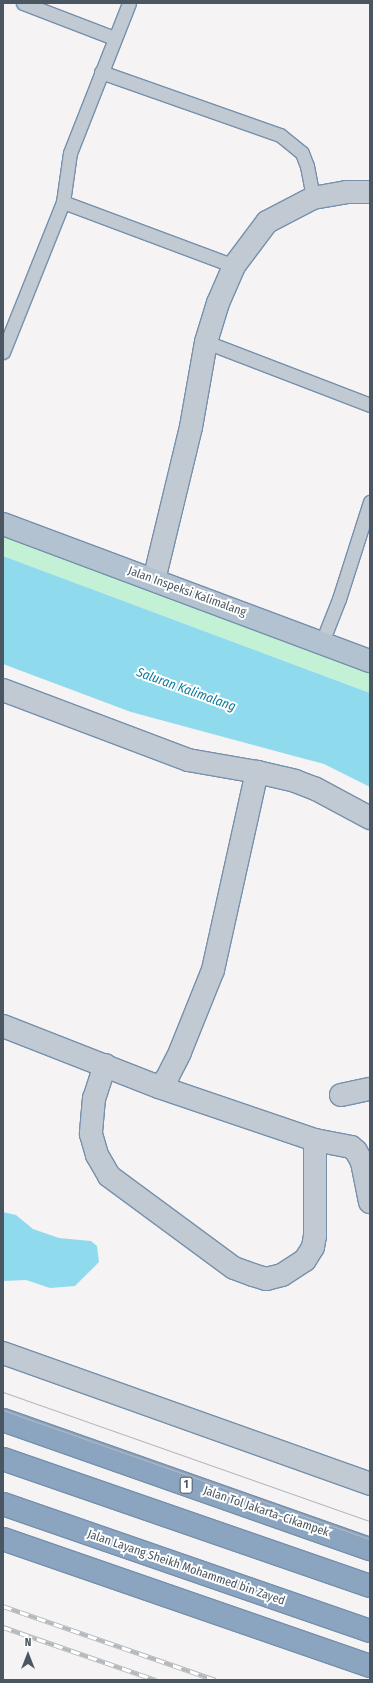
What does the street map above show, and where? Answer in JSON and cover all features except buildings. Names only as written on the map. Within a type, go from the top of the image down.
[{"type":"highway","name":"Jalan Tol Jakarta–Cikampek","points":[[3,1420],[370,1549]]},
{"type":"highway","points":[[3,1459],[370,1586]]},
{"type":"highway","name":"Jalan Layang Sheikh Mohammed bin Zayed","points":[[3,1504],[370,1631]]},
{"type":"highway","points":[[3,1539],[370,1666]]},
{"type":"main road","name":"Jalan Inspeksi Kalimalang","points":[[3,524],[370,661]]},
{"type":"street","points":[[154,580],[191,427],[206,342],[218,304],[234,266],[266,222],[313,198],[346,192],[370,192]]},
{"type":"street","points":[[3,690],[188,760],[257,772],[295,781],[316,789],[370,818]]},
{"type":"street","points":[[158,1087],[167,1078],[180,1052],[213,970],[257,772]]},
{"type":"street","points":[[3,1026],[158,1087],[318,1140],[351,1147],[356,1151],[362,1162],[370,1202]]},
{"type":"street","points":[[105,1065],[94,1098],[91,1134],[96,1155],[109,1176],[234,1268],[253,1275],[266,1278],[282,1275],[305,1260],[313,1247],[315,1236],[318,1140]]},
{"type":"street","points":[[341,1095],[370,1089]]},
{"type":"street","points":[[3,1353],[370,1484]]},
{"type":"lane","points":[[24,3],[114,38]]},
{"type":"lane","points":[[3,352],[63,202],[70,153],[129,3]]},
{"type":"lane","points":[[101,72],[280,135],[291,142],[302,153],[307,166],[313,198]]},
{"type":"lane","points":[[63,202],[234,266]]},
{"type":"lane","points":[[206,342],[370,405]]},
{"type":"lane","points":[[322,642],[339,599],[370,502]]},
{"type":"green space","points":[[3,524],[370,662],[370,693],[3,556]]},
{"type":"water","name":"Saluran Kalimalang","points":[[3,556],[370,693],[370,787],[324,764],[131,712],[3,664]]},
{"type":"water","points":[[3,1212],[16,1215],[33,1229],[59,1238],[91,1241],[97,1246],[99,1262],[75,1286],[50,1288],[26,1280],[3,1281]]},
{"type":"tram line","points":[[3,1392],[370,1521]]},
{"type":"tram line","points":[[3,1410],[370,1539]]},
{"type":"railway","points":[[3,1606],[215,1680]]},
{"type":"railway","points":[[3,1627],[156,1680]]}]
